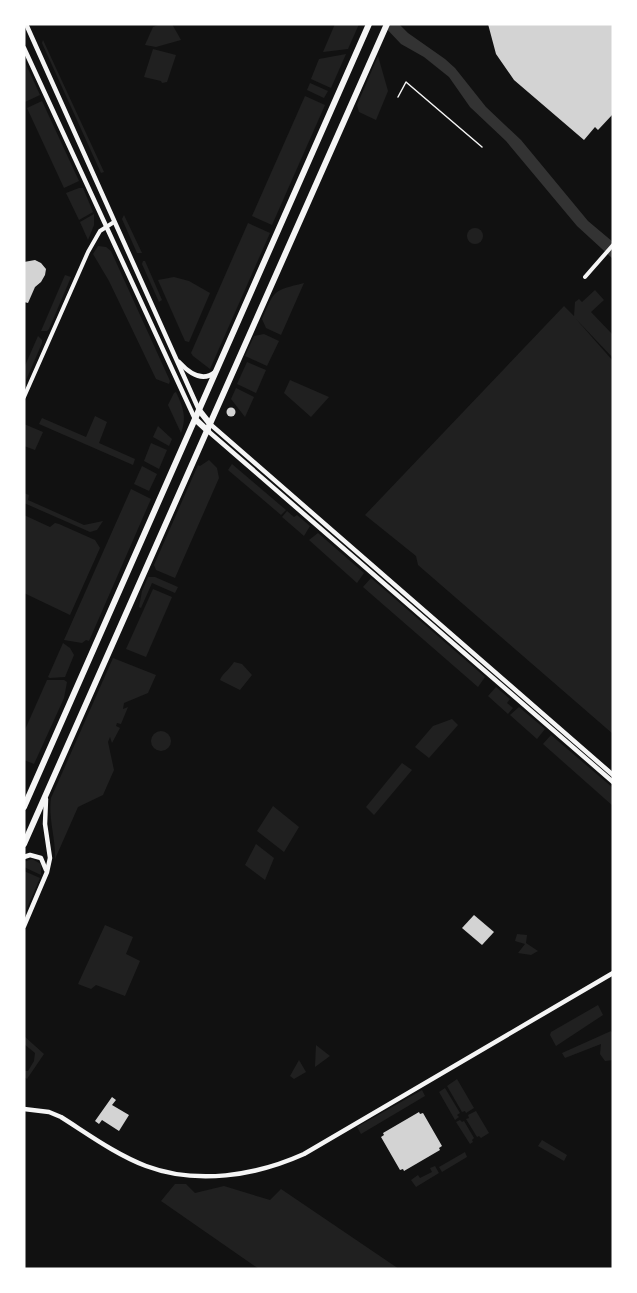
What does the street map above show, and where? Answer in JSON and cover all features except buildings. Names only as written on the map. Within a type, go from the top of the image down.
[{"type":"main road","points":[[24,807],[369,24]]},
{"type":"main road","points":[[24,844],[387,24]]},
{"type":"main road","points":[[199,410],[209,428]]},
{"type":"main road","points":[[195,419],[209,428]]},
{"type":"street","points":[[26,24],[199,410]]},
{"type":"street","points":[[24,48],[195,419]]},
{"type":"street","points":[[24,397],[88,252],[100,231],[114,222]]},
{"type":"street","points":[[585,277],[613,245]]},
{"type":"street","points":[[176,358],[186,369],[196,375],[210,376],[217,370]]},
{"type":"street","points":[[209,428],[613,775]]},
{"type":"street","points":[[209,428],[613,782]]},
{"type":"street","points":[[24,797],[31,791]]},
{"type":"street","points":[[24,926],[47,872],[50,849],[45,824],[46,797]]},
{"type":"street","points":[[24,856],[41,858],[47,872]]},
{"type":"street","points":[[24,1109],[49,1112],[61,1117],[131,1159],[161,1170],[209,1176],[243,1174],[265,1169],[304,1154],[613,974]]},
{"type":"path","points":[[398,98],[406,82],[482,147]]},
{"type":"shaded area","points":[[160,24],[172,24],[181,40],[156,47],[145,45],[153,27]]},
{"type":"shaded area","points":[[335,24],[359,24],[348,49],[323,52]]},
{"type":"shaded area","points":[[382,24],[399,24],[455,68],[486,107],[521,140],[588,221],[613,242],[613,259],[577,226],[506,141],[470,107],[449,77],[424,57],[401,44]]},
{"type":"shaded area","points":[[43,40],[104,172],[101,173],[42,43]]},
{"type":"shaded area","points":[[153,49],[176,55],[167,82],[162,83],[144,77]]},
{"type":"shaded area","points":[[346,54],[331,88],[311,79],[319,59]]},
{"type":"shaded area","points":[[378,56],[388,91],[376,120],[359,112],[357,105]]},
{"type":"shaded area","points":[[24,60],[40,95],[25,102],[24,100]]},
{"type":"shaded area","points":[[310,83],[328,91],[324,98],[307,90]]},
{"type":"shaded area","points":[[305,96],[325,105],[272,225],[252,216]]},
{"type":"shaded area","points":[[42,101],[79,181],[64,188],[27,108]]},
{"type":"shaded area","points":[[83,188],[93,212],[79,220],[66,193]]},
{"type":"shaded area","points":[[94,214],[94,225],[88,240],[80,222]]},
{"type":"shaded area","points":[[124,215],[142,253],[137,253],[122,219]]},
{"type":"shaded area","points":[[248,223],[270,233],[210,369],[191,353]]},
{"type":"shaded area","points":[[475,228],[481,230],[483,236],[481,242],[475,244],[469,242],[467,236],[469,230]]},
{"type":"shaded area","points":[[98,246],[106,247],[111,251],[170,381],[169,384],[156,379],[109,281],[93,254]]},
{"type":"shaded area","points":[[143,261],[162,300],[159,302],[142,264]]},
{"type":"shaded area","points":[[65,275],[71,277],[49,329],[41,331]]},
{"type":"shaded area","points":[[174,277],[189,281],[210,293],[189,342],[185,341],[158,280]]},
{"type":"shaded area","points":[[304,283],[281,335],[266,328],[262,319],[276,293]]},
{"type":"shaded area","points":[[595,290],[604,300],[591,312],[613,335],[613,358],[576,319],[613,361],[613,734],[418,565],[416,556],[365,515],[564,306],[574,316],[575,302],[579,299],[582,302]]},
{"type":"shaded area","points":[[264,334],[279,341],[267,366],[245,356],[254,336]]},
{"type":"shaded area","points":[[38,336],[42,343],[24,385],[24,368]]},
{"type":"shaded area","points":[[247,362],[266,370],[256,393],[237,384]]},
{"type":"shaded area","points":[[290,380],[329,397],[311,417],[284,393]]},
{"type":"shaded area","points":[[236,388],[254,397],[245,417],[231,399]]},
{"type":"shaded area","points":[[176,392],[183,412],[184,422],[181,433],[168,405]]},
{"type":"shaded area","points":[[95,416],[107,422],[99,443],[135,459],[133,465],[39,424],[42,418],[86,437]]},
{"type":"shaded area","points":[[24,424],[43,432],[35,450],[24,446]]},
{"type":"shaded area","points":[[158,426],[172,439],[169,446],[153,437]]},
{"type":"shaded area","points":[[151,443],[167,450],[159,469],[144,461]]},
{"type":"shaded area","points":[[209,460],[217,468],[219,478],[175,578],[156,570],[154,565],[198,465]]},
{"type":"shaded area","points":[[232,464],[286,510],[281,515],[228,470]]},
{"type":"shaded area","points":[[142,466],[157,474],[149,491],[134,484]]},
{"type":"shaded area","points":[[131,489],[151,499],[89,641],[82,643],[64,640]]},
{"type":"shaded area","points":[[24,493],[29,495],[28,500],[84,525],[103,521],[97,530],[90,532],[24,503]]},
{"type":"shaded area","points":[[287,511],[294,517],[297,515],[310,526],[304,536],[282,517]]},
{"type":"shaded area","points":[[24,515],[50,527],[55,523],[59,524],[95,540],[100,548],[70,615],[24,593]]},
{"type":"shaded area","points":[[318,533],[364,573],[357,583],[309,540]]},
{"type":"shaded area","points":[[148,577],[155,577],[178,587],[175,593],[152,583],[141,608],[139,607],[142,591]]},
{"type":"shaded area","points":[[371,578],[485,677],[478,687],[363,587]]},
{"type":"shaded area","points":[[153,589],[172,597],[146,657],[126,649]]},
{"type":"shaded area","points":[[63,643],[74,655],[65,677],[50,678],[48,677]]},
{"type":"shaded area","points":[[113,658],[156,675],[148,693],[124,703],[123,709],[128,707],[121,724],[117,723],[116,726],[120,728],[112,743],[110,737],[108,742],[114,770],[103,795],[78,807],[55,859],[51,798]]},
{"type":"shaded area","points":[[234,662],[242,664],[252,675],[240,690],[220,680]]},
{"type":"shaded area","points":[[47,680],[67,682],[64,698],[34,764],[24,760],[24,732]]},
{"type":"shaded area","points":[[496,687],[510,699],[507,703],[513,708],[508,714],[488,696]]},
{"type":"shaded area","points":[[519,707],[545,729],[537,739],[510,715]]},
{"type":"shaded area","points":[[452,719],[458,725],[429,758],[415,747],[433,726]]},
{"type":"shaded area","points":[[161,731],[168,734],[171,741],[168,748],[161,751],[154,748],[151,741],[154,734]]},
{"type":"shaded area","points":[[551,735],[613,788],[613,806],[543,744]]},
{"type":"shaded area","points":[[402,763],[412,770],[374,815],[366,807]]},
{"type":"shaded area","points":[[273,806],[299,827],[284,852],[257,831]]},
{"type":"shaded area","points":[[256,844],[274,858],[265,880],[245,865]]},
{"type":"shaded area","points":[[32,859],[41,864],[41,875],[24,867],[24,862]]},
{"type":"shaded area","points":[[24,871],[40,878],[24,915]]},
{"type":"shaded area","points":[[105,925],[133,937],[126,954],[140,961],[125,996],[96,985],[91,989],[78,984]]},
{"type":"shaded area","points":[[517,934],[527,935],[526,943],[538,951],[531,955],[518,953],[525,944],[515,941]]},
{"type":"shaded area","points":[[598,1005],[603,1015],[556,1046],[550,1035],[551,1032]]},
{"type":"shaded area","points":[[611,1031],[613,1060],[605,1061],[600,1054],[601,1044],[565,1058],[562,1053]]},
{"type":"shaded area","points":[[24,1036],[44,1054],[27,1079],[24,1077],[24,1071],[28,1071],[34,1061],[35,1053],[24,1044]]},
{"type":"shaded area","points":[[316,1045],[330,1056],[315,1067]]},
{"type":"shaded area","points":[[299,1060],[306,1072],[294,1079],[290,1076]]},
{"type":"shaded area","points":[[457,1079],[474,1108],[466,1113],[462,1112],[447,1086]]},
{"type":"shaded area","points":[[445,1088],[460,1113],[455,1120],[439,1092]]},
{"type":"shaded area","points":[[422,1090],[425,1096],[361,1134],[357,1127]]},
{"type":"shaded area","points":[[476,1111],[489,1133],[481,1138],[477,1137],[466,1119],[469,1118],[468,1115]]},
{"type":"shaded area","points":[[464,1121],[474,1138],[470,1144],[456,1122]]},
{"type":"shaded area","points":[[542,1140],[567,1155],[564,1161],[538,1146]]},
{"type":"shaded area","points":[[465,1152],[467,1157],[442,1172],[439,1167]]},
{"type":"shaded area","points":[[435,1166],[439,1173],[416,1187],[411,1180],[418,1175],[420,1178],[432,1172],[430,1168]]},
{"type":"shaded area","points":[[175,1184],[186,1184],[195,1193],[224,1186],[270,1200],[281,1189],[399,1269],[259,1269],[161,1201]]}]
